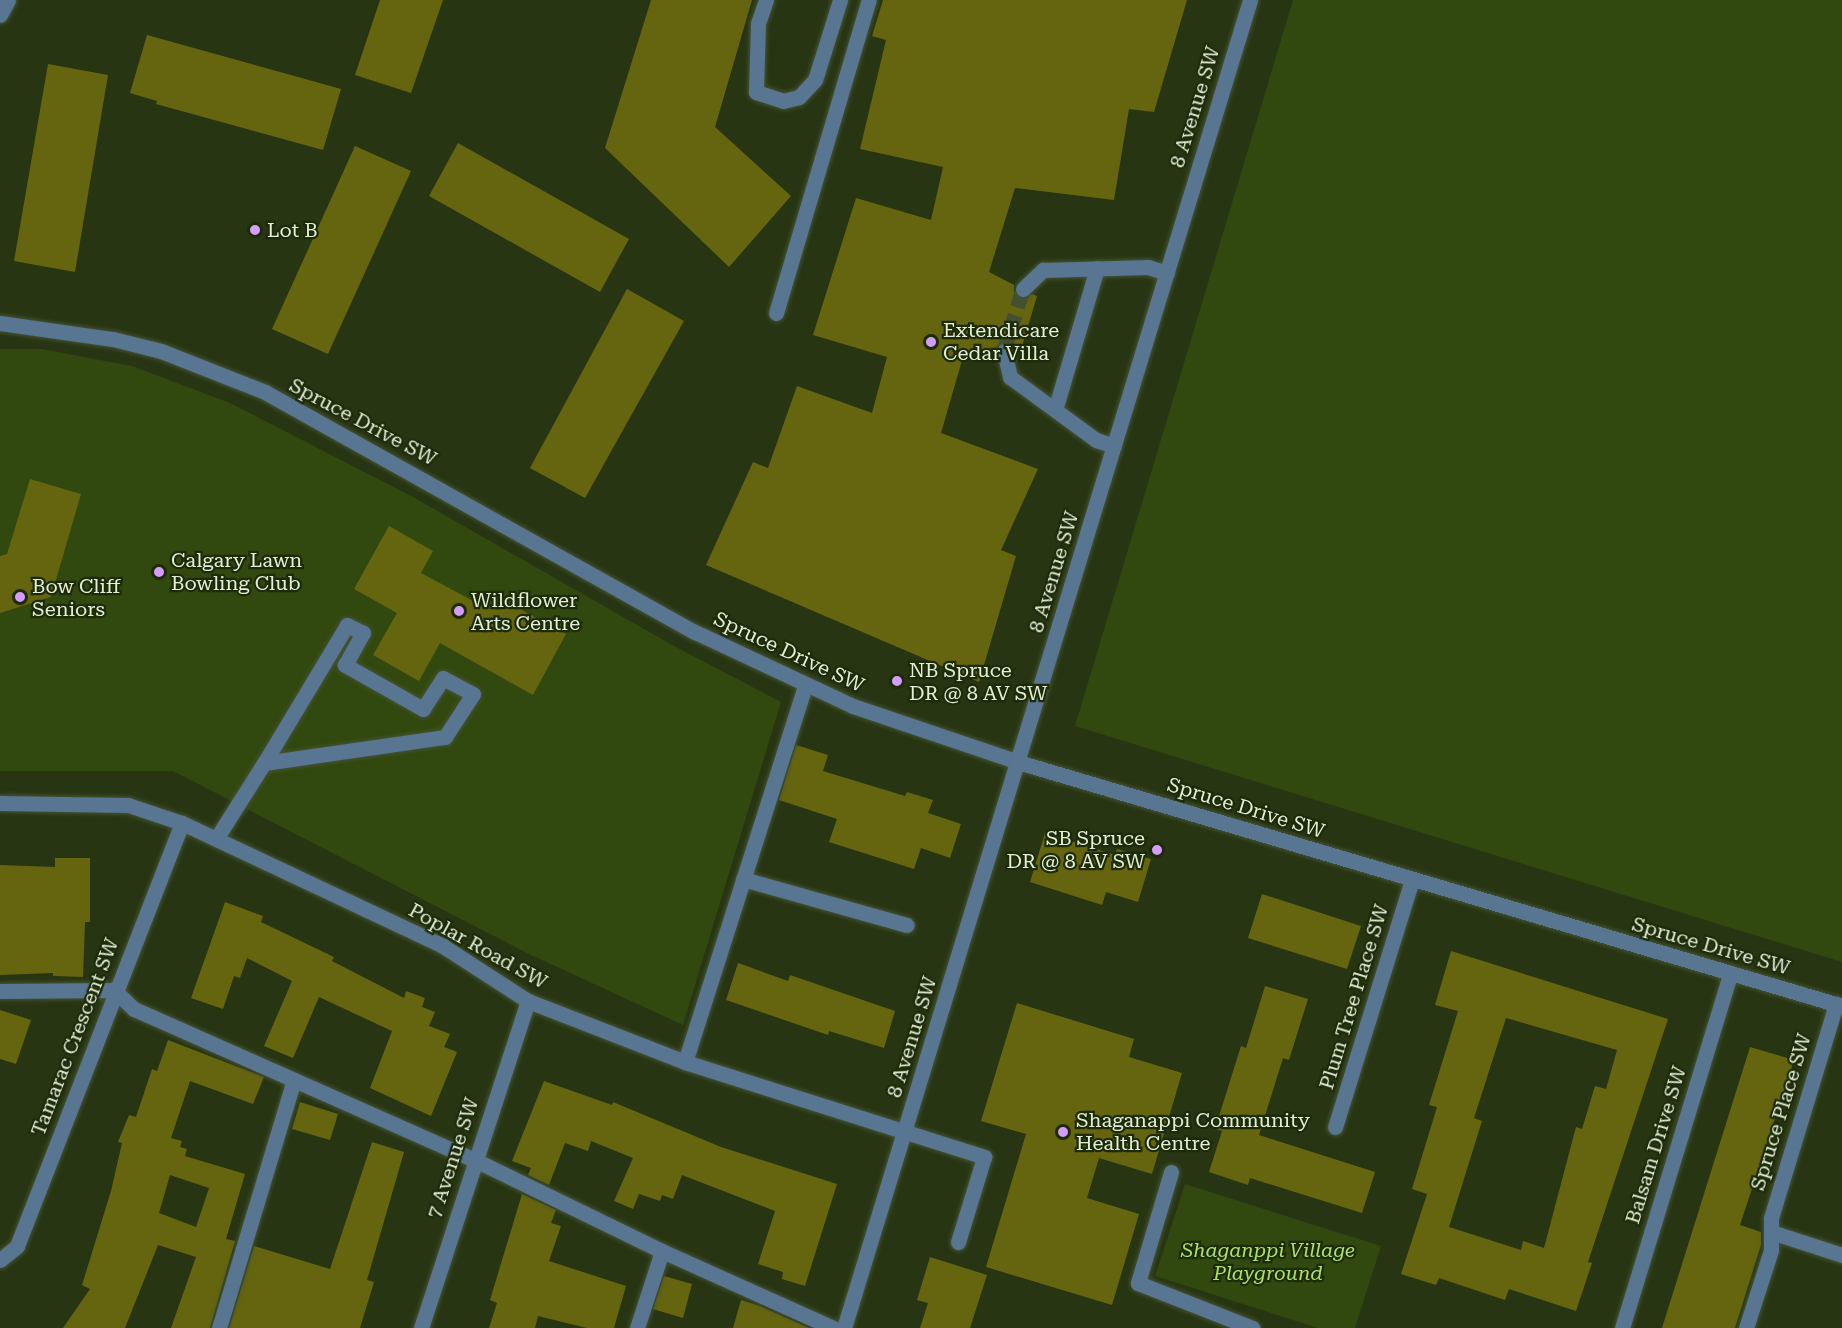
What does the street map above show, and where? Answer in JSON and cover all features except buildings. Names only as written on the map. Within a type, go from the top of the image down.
[{"type":"street","points":[[0,15],[8,0]]},
{"type":"street","points":[[766,0],[758,24],[756,92],[783,101],[799,97],[815,80],[840,0]]},
{"type":"street","points":[[776,313],[869,0]]},
{"type":"street","name":"8 Avenue SW","points":[[844,1328],[1250,0]]},
{"type":"street","points":[[1023,289],[1043,270],[1148,267],[1167,273]]},
{"type":"street","points":[[1055,410],[1097,268]]},
{"type":"street","name":"Spruce Drive SW","points":[[0,323],[113,339],[161,351],[265,392],[695,632],[805,686],[1018,762],[1839,1005]]},
{"type":"street","points":[[1004,351],[1010,377],[1096,440],[1114,446]]},
{"type":"street","points":[[216,839],[347,625],[363,633],[345,665],[423,709],[443,678],[473,694],[445,737],[264,763]]},
{"type":"street","points":[[685,1062],[805,686]]},
{"type":"street","name":"Poplar Road SW","points":[[0,803],[128,805],[182,823],[443,946],[528,1001],[685,1062],[904,1134],[984,1157],[958,1242]]},
{"type":"street","name":"Tamarac Crescent SW","points":[[0,1260],[17,1246],[114,990],[182,823]]},
{"type":"street","points":[[743,879],[907,925]]},
{"type":"street","name":"Plum Tree Place SW","points":[[1335,1127],[1413,880]]},
{"type":"street","name":"Balsam Drive SW","points":[[1622,1328],[1730,974]]},
{"type":"street","points":[[0,991],[114,990],[134,1009],[473,1159],[662,1251],[833,1328]]},
{"type":"street","name":"7 Avenue SW","points":[[421,1328],[473,1159],[528,1001]]},
{"type":"street","name":"Spruce Place SW","points":[[1746,1328],[1771,1250],[1770,1218],[1839,1005]]},
{"type":"street","points":[[219,1328],[294,1080]]},
{"type":"street","points":[[1171,1172],[1138,1283],[1252,1328]]},
{"type":"street","points":[[1771,1233],[1842,1255]]},
{"type":"street","points":[[637,1328],[662,1251]]},
{"type":"green space","points":[[1293,0],[1842,0],[1842,962],[1075,726]]},
{"type":"green space","points":[[0,349],[42,349],[132,366],[230,403],[413,497],[674,646],[781,702],[683,1025],[529,954],[173,771],[0,771]]},
{"type":"green space","name":"Shaganppi Village Playground","points":[[1185,1184],[1381,1246],[1355,1328],[1318,1328],[1155,1276]]},
{"type":"tunnel","points":[[1004,351],[1023,289]]},
{"type":"place","name":"Lot B","points":[[255,230]]},
{"type":"place","name":"Extendicare Cedar Villa","points":[[931,342]]},
{"type":"place","name":"Calgary Lawn Bowling Club","points":[[159,572]]},
{"type":"place","name":"Bow Cliff Seniors","points":[[20,597]]},
{"type":"place","name":"Wildflower Arts Centre","points":[[459,611]]},
{"type":"place","name":"NB Spruce DR @ 8 AV SW","points":[[897,681]]},
{"type":"place","name":"SB Spruce DR @ 8 AV SW","points":[[1157,850]]},
{"type":"place","name":"Shaganappi Community Health Centre","points":[[1063,1132]]}]
